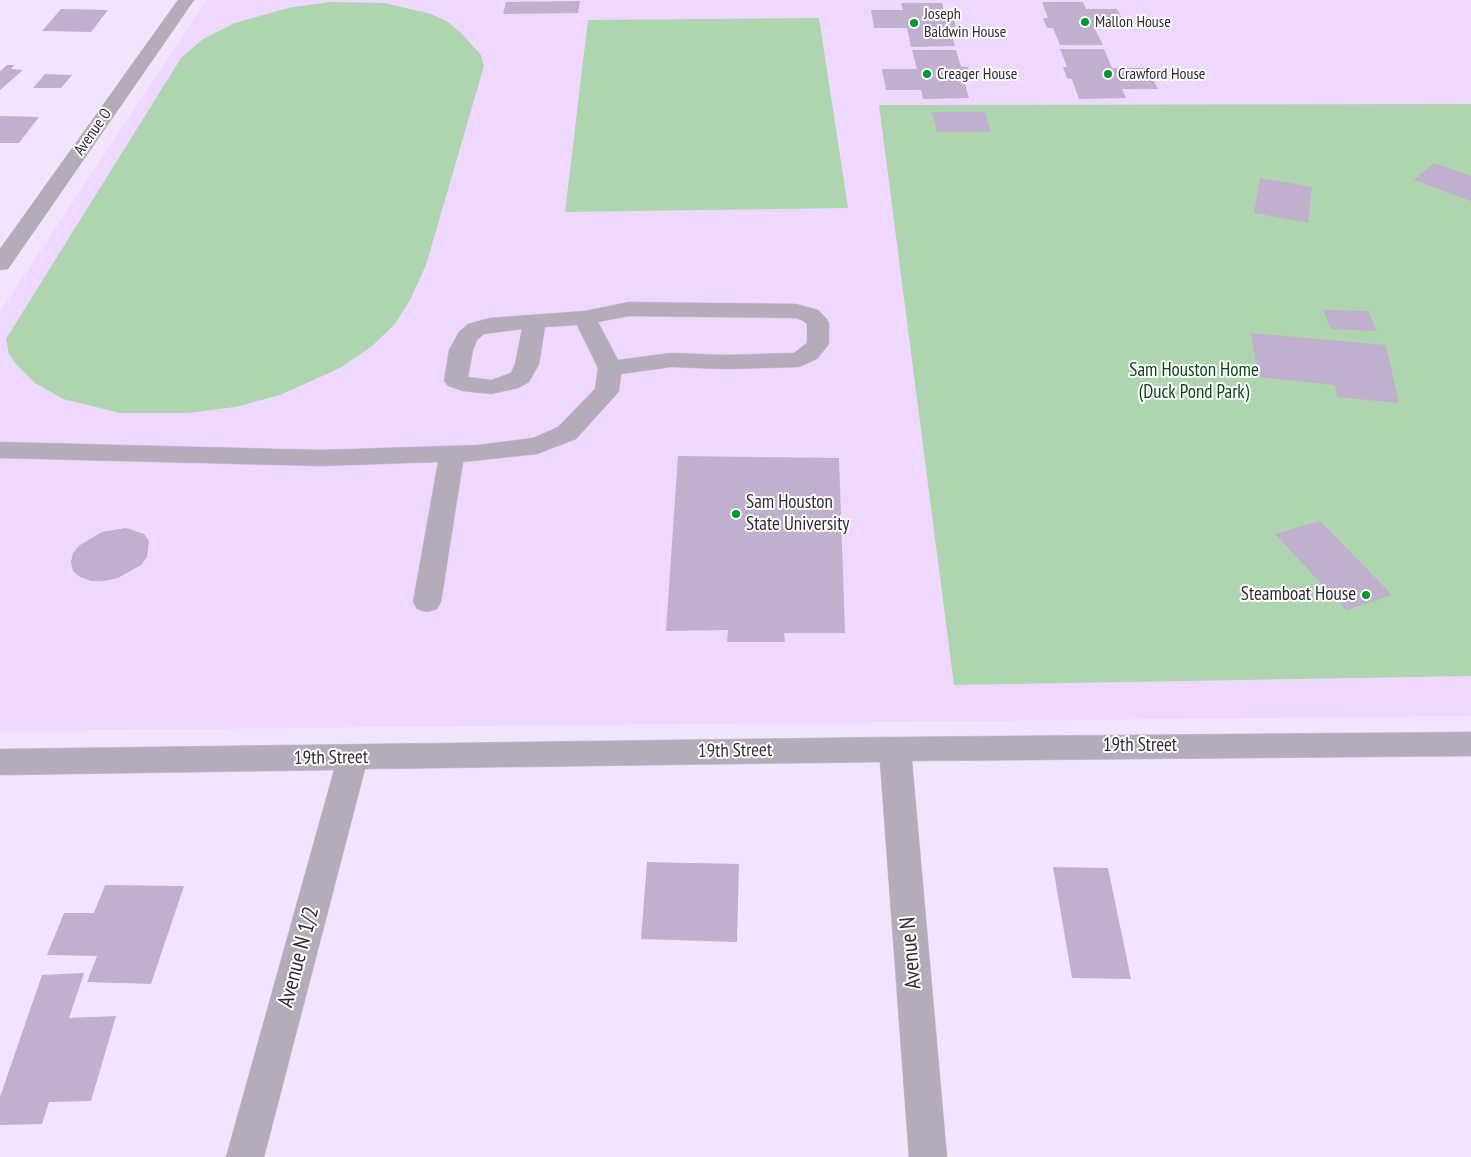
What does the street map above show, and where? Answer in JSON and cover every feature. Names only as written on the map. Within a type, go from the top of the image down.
[{"type":"street","name":"Avenue O","points":[[0,264],[186,0]]},
{"type":"street","points":[[535,321],[585,318],[629,308],[771,309],[796,311],[810,315],[818,323],[818,344],[809,354],[799,360],[726,362],[671,360],[610,368]]},
{"type":"street","points":[[0,450],[321,458],[452,455],[537,446],[567,433],[607,391],[610,368],[585,318]]},
{"type":"street","points":[[427,602],[452,455]]},
{"type":"street","name":"19th Street","points":[[0,762],[895,748],[1471,744]]},
{"type":"street","name":"Avenue N","points":[[895,748],[928,1157]]},
{"type":"street","name":"Avenue N 1/2","points":[[245,1157],[353,757]]},
{"type":"shaded area","name":"Sam Houston State University","points":[[207,0],[1471,0],[1471,716],[0,731],[0,312]]},
{"type":"green space","points":[[330,2],[385,3],[431,14],[448,22],[461,33],[481,55],[484,66],[426,265],[410,300],[395,324],[371,347],[340,368],[280,395],[235,407],[188,413],[120,413],[63,399],[35,383],[9,354],[6,339],[181,58],[203,39],[235,23],[288,8]]},
{"type":"green space","points":[[819,18],[848,208],[565,212],[588,20]]},
{"type":"green space","name":"Sam Houston Home (Duck Pond Park)","points":[[1471,104],[1471,676],[954,685],[879,105]]},
{"type":"building","points":[[580,1],[578,13],[503,14],[506,2]]},
{"type":"building","name":"Mallon House","points":[[1042,2],[1083,2],[1086,9],[1117,9],[1127,27],[1094,27],[1103,45],[1060,45],[1053,28],[1047,28],[1043,18],[1048,18]]},
{"type":"building","name":"Joseph Baldwin House","points":[[901,3],[942,3],[946,18],[954,18],[956,29],[950,29],[955,46],[911,47],[907,28],[874,28],[871,10],[903,10]]},
{"type":"building","points":[[61,9],[108,10],[91,32],[42,31]]},
{"type":"building","name":"Crawford House","points":[[1060,49],[1104,49],[1112,68],[1147,68],[1158,89],[1122,89],[1126,98],[1079,99],[1072,79],[1067,78],[1063,67],[1067,67]]},
{"type":"building","name":"Creager House","points":[[912,50],[956,50],[961,67],[968,67],[971,80],[964,80],[969,98],[923,99],[921,90],[886,90],[882,69],[917,69]]},
{"type":"building","points":[[7,65],[14,65],[11,69],[23,70],[0,90],[0,71]]},
{"type":"building","points":[[45,74],[72,75],[61,88],[33,88]]},
{"type":"building","points":[[932,112],[985,112],[991,132],[937,132]]},
{"type":"building","points":[[0,116],[39,117],[19,143],[0,143]]},
{"type":"building","points":[[1434,163],[1471,176],[1471,201],[1414,180]]},
{"type":"building","points":[[1260,178],[1312,187],[1308,223],[1254,213]]},
{"type":"building","points":[[1323,310],[1368,311],[1377,331],[1331,329]]},
{"type":"building","points":[[1251,333],[1386,345],[1399,403],[1337,397],[1335,385],[1258,377]]},
{"type":"building","points":[[678,456],[839,458],[845,633],[784,633],[785,642],[727,642],[728,630],[666,631]]},
{"type":"building","points":[[1320,521],[1392,595],[1346,610],[1275,534]]},
{"type":"building","points":[[126,528],[144,534],[149,541],[147,557],[141,565],[118,578],[104,581],[91,581],[80,577],[73,571],[71,562],[73,553],[80,545],[102,532]]},
{"type":"building","points":[[647,862],[739,864],[737,942],[641,939]]},
{"type":"building","points":[[1053,867],[1108,868],[1131,979],[1072,978]]},
{"type":"building","points":[[105,885],[184,886],[151,984],[87,982],[97,956],[47,955],[64,913],[94,913]]},
{"type":"building","points":[[84,973],[69,1018],[116,1016],[91,1101],[49,1102],[42,1124],[0,1125],[0,1097],[42,975]]},
{"type":"place","name":"Mallon House","points":[[1085,22]]},
{"type":"place","name":"Joseph Baldwin House","points":[[914,23]]},
{"type":"place","name":"Creager House","points":[[927,74]]},
{"type":"place","name":"Crawford House","points":[[1108,74]]},
{"type":"place","name":"Sam Houston State University","points":[[736,514]]},
{"type":"place","name":"Steamboat House","points":[[1366,595]]}]
